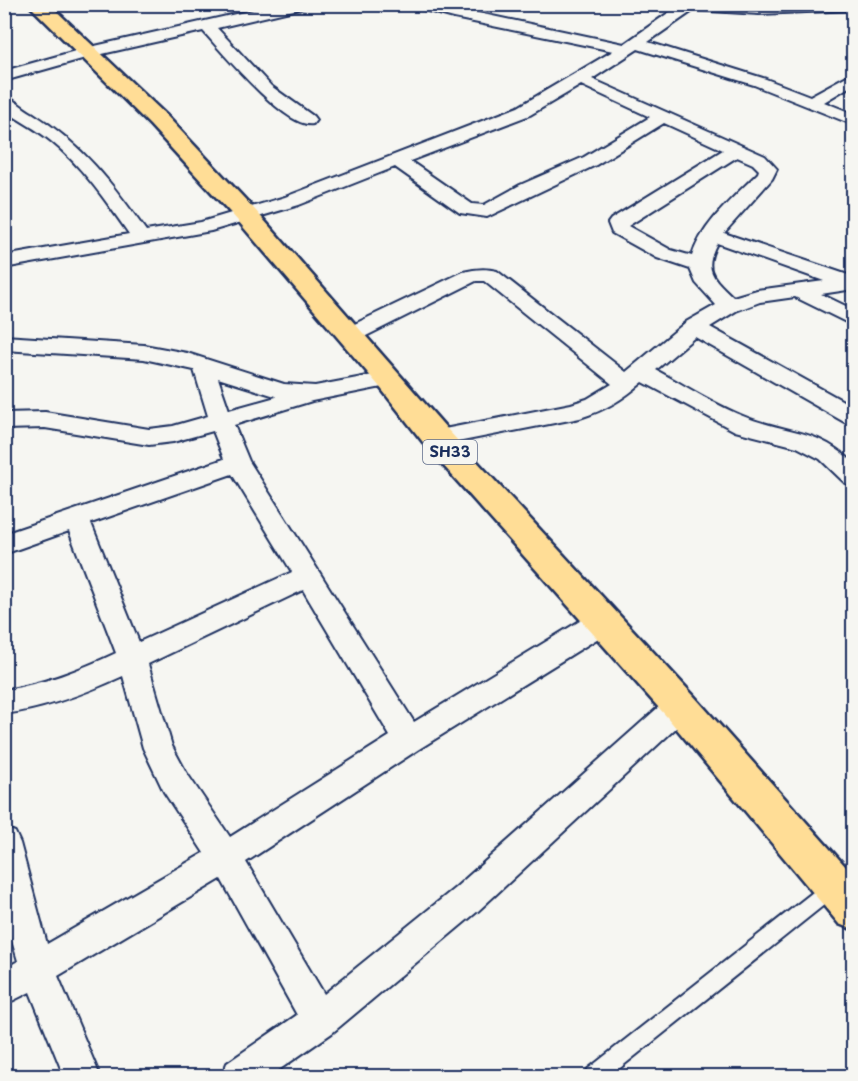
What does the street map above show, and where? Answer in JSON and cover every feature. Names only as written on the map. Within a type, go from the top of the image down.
[{"type":"main road","name":"SH33","points":[[37,4],[158,120],[247,216],[389,379],[437,438],[680,706],[854,909]]},
{"type":"street","points":[[4,76],[86,53],[302,4]]},
{"type":"street","points":[[418,4],[463,16],[632,46],[734,73],[854,120]]},
{"type":"street","points":[[4,262],[204,227],[292,201],[524,111],[632,46],[689,5],[854,6]]},
{"type":"street","points":[[207,26],[265,88],[307,120]]},
{"type":"street","points":[[4,89],[55,62]]},
{"type":"street","points":[[812,102],[854,77]]},
{"type":"street","points":[[580,79],[764,163],[768,169],[766,175],[712,235],[700,254],[698,265],[700,274],[729,306]]},
{"type":"street","points":[[4,101],[50,132],[79,156],[105,187],[141,238]]},
{"type":"street","points":[[398,161],[467,209],[487,211],[527,189],[590,161],[662,117]]},
{"type":"street","points":[[698,265],[646,245],[619,229],[618,223],[735,150]]},
{"type":"street","points":[[712,235],[853,283]]},
{"type":"street","points":[[350,334],[470,276],[490,275],[633,377],[742,425],[804,441],[828,453],[854,477]]},
{"type":"street","points":[[437,438],[572,412],[604,400],[694,327],[729,306],[757,296],[853,283]]},
{"type":"street","points":[[797,290],[854,319]]},
{"type":"street","points":[[694,327],[854,417]]},
{"type":"street","points":[[4,343],[144,352],[203,365],[283,391],[315,393]]},
{"type":"street","points":[[203,365],[238,463],[409,740]]},
{"type":"street","points":[[4,421],[45,420],[149,437],[173,434],[315,393],[389,379]]},
{"type":"street","points":[[4,544],[238,463]]},
{"type":"street","points":[[77,519],[132,659],[158,748],[176,782],[226,858],[320,1021]]},
{"type":"street","points":[[4,702],[25,699],[64,688],[132,659],[308,576]]},
{"type":"street","points":[[4,988],[226,858],[409,740],[603,621]]},
{"type":"street","points":[[240,1077],[320,1021],[403,954],[680,706]]},
{"type":"street","points":[[4,843],[23,922],[38,969],[82,1077]]},
{"type":"lane","points":[[595,1077],[834,886]]}]
